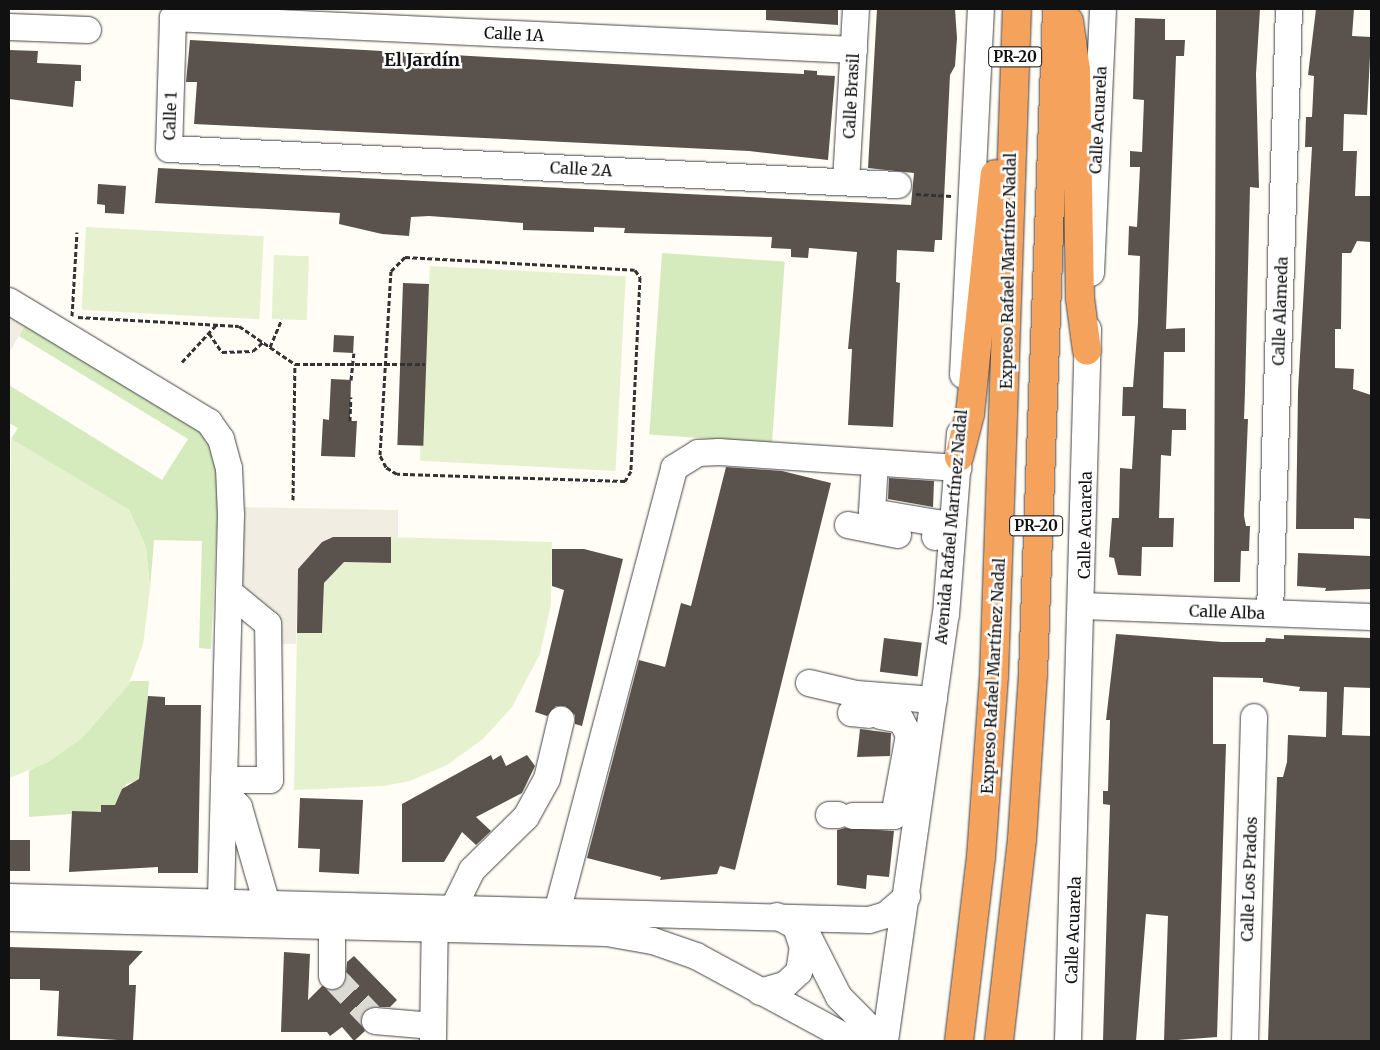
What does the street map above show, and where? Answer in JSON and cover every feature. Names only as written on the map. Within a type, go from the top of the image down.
[{"type":"highway","name":"Expreso Rafael Martínez Nadal","points":[[959,1041],[981,857],[994,676],[1012,105],[1017,9]]},
{"type":"highway","name":"PR-20","points":[[999,1041],[1022,839],[1033,674],[1057,9]]},
{"type":"highway","points":[[1067,9],[1076,70],[1080,298],[1087,351]]},
{"type":"highway","points":[[959,462],[970,414],[994,178],[1012,105]]},
{"type":"street","name":"Calle Brasil","points":[[846,182],[856,9]]},
{"type":"street","name":"Avenida Rafael Martínez Nadal","points":[[884,1041],[908,897],[934,700],[944,538],[959,462],[981,9]]},
{"type":"street","name":"Calle Acuarela","points":[[1068,1041],[1083,606],[1087,351],[1103,9]]},
{"type":"street","name":"Calle Alameda","points":[[1270,613],[1289,9]]},
{"type":"street","name":"Calle 1A","points":[[174,18],[854,50]]},
{"type":"street","name":"Calle 1","points":[[174,18],[169,148],[264,153]]},
{"type":"street","points":[[9,26],[88,30]]},
{"type":"street","name":"Calle 2A","points":[[264,153],[898,185]]},
{"type":"street","points":[[9,300],[214,427],[229,468],[229,592],[221,903]]},
{"type":"street","points":[[557,912],[674,468],[685,457],[712,452],[875,463],[959,462]]},
{"type":"street","points":[[848,525],[890,535],[944,538],[937,523],[872,512],[875,463]]},
{"type":"street","points":[[224,786],[270,780],[268,624],[229,592]]},
{"type":"street","name":"Calle Alba","points":[[1083,606],[1371,616]]},
{"type":"street","points":[[809,683],[856,694],[934,700]]},
{"type":"street","points":[[840,815],[894,816],[900,789],[908,728],[901,720],[867,715]]},
{"type":"street","name":"Calle Los Prados","points":[[1245,1041],[1254,717]]},
{"type":"street","points":[[375,1022],[433,1033],[441,915],[472,870],[526,817],[547,779],[561,720]]},
{"type":"street","points":[[224,786],[239,807],[267,904]]},
{"type":"street","points":[[9,897],[267,904],[441,915],[607,933],[653,941],[696,956],[853,1041]]},
{"type":"street","points":[[9,918],[332,926],[441,915],[557,912],[786,921],[869,920],[886,915],[908,897]]},
{"type":"street","points":[[760,992],[785,985],[799,972],[803,948],[786,921]]},
{"type":"street","points":[[786,921],[811,940],[839,997],[884,1041]]},
{"type":"street","points":[[332,926],[332,976]]},
{"type":"path","points":[[898,185],[910,194],[972,197]]},
{"type":"path","points":[[77,232],[72,316],[239,326],[295,364],[378,367],[385,362],[425,364]]},
{"type":"path","points":[[401,258],[635,270],[640,277],[631,471],[625,481],[616,484],[391,472],[380,455],[385,362],[391,271],[401,258]]},
{"type":"path","points":[[270,347],[282,319]]},
{"type":"path","points":[[182,362],[216,325]]},
{"type":"path","points":[[209,333],[222,352],[253,351],[263,342]]},
{"type":"path","points":[[351,380],[354,353]]},
{"type":"path","points":[[293,500],[295,364]]},
{"type":"path","points":[[350,421],[351,397]]},
{"type":"green space","points":[[86,227],[264,236],[259,319],[82,310]]},
{"type":"green space","points":[[662,253],[785,262],[772,443],[649,435]]},
{"type":"green space","points":[[274,255],[309,256],[307,320],[272,319]]},
{"type":"green space","points":[[430,266],[626,276],[616,471],[420,461]]},
{"type":"green space","points":[[27,322],[207,434],[217,474],[218,507],[211,649],[199,648],[202,541],[154,540],[150,589],[146,547],[129,510],[11,439],[18,428],[9,423],[9,385],[162,480],[188,439],[19,336]]},
{"type":"green space","points":[[11,439],[129,510],[146,547],[150,589],[143,645],[128,686],[81,739],[47,763],[9,778]]},
{"type":"green space","points":[[391,537],[552,542],[551,604],[540,654],[512,707],[483,739],[447,765],[410,781],[384,786],[294,790],[297,633],[322,632],[324,583],[344,562],[391,563]]},
{"type":"green space","points":[[131,681],[149,681],[141,780],[126,784],[118,805],[101,805],[101,812],[29,817],[29,771],[81,739]]},
{"type":"shaded area","points":[[9,311],[27,322],[9,353]]},
{"type":"shaded area","points":[[240,507],[398,510],[398,537],[333,537],[322,542],[298,569],[296,644],[279,644],[271,616],[238,580]]},
{"type":"building","points":[[766,9],[838,9],[838,25],[766,20]]},
{"type":"building","points":[[877,9],[955,9],[957,38],[955,66],[950,75],[942,240],[935,240],[934,252],[897,250],[896,282],[900,283],[893,427],[848,425],[852,349],[848,349],[857,252],[809,248],[808,258],[791,257],[791,249],[771,248],[772,237],[624,233],[625,228],[594,227],[594,232],[523,230],[523,223],[429,216],[411,217],[409,236],[382,234],[339,224],[340,213],[155,203],[158,168],[911,205],[914,173],[868,168]]},
{"type":"building","points":[[1216,9],[1260,9],[1256,74],[1259,188],[1250,187],[1244,419],[1248,419],[1244,516],[1246,526],[1250,526],[1249,551],[1241,551],[1240,582],[1214,582]]},
{"type":"building","points":[[1316,9],[1354,9],[1352,36],[1371,37],[1367,115],[1344,114],[1343,151],[1357,151],[1355,196],[1371,196],[1371,242],[1357,241],[1351,253],[1342,253],[1341,329],[1335,329],[1335,368],[1354,369],[1353,389],[1371,395],[1371,519],[1354,518],[1354,529],[1296,529],[1298,391],[1312,147],[1305,147],[1306,117],[1312,117],[1314,76],[1308,75]]},
{"type":"building","points":[[1135,18],[1165,19],[1165,40],[1185,40],[1184,56],[1176,56],[1166,329],[1185,328],[1185,352],[1164,352],[1163,408],[1186,409],[1186,430],[1172,430],[1171,456],[1161,455],[1159,518],[1174,518],[1173,547],[1142,547],[1141,576],[1118,575],[1114,558],[1109,557],[1112,518],[1119,518],[1120,468],[1132,469],[1135,416],[1122,416],[1123,387],[1133,387],[1138,322],[1140,256],[1128,255],[1129,226],[1137,227],[1140,167],[1130,167],[1130,151],[1142,152],[1144,100],[1133,99]]},
{"type":"building","points":[[190,40],[702,69],[804,74],[804,70],[817,71],[817,75],[835,76],[828,160],[749,151],[194,124],[197,82],[186,82]]},
{"type":"building","points":[[9,50],[38,51],[37,63],[81,65],[81,81],[75,81],[73,107],[9,99]]},
{"type":"building","points":[[98,184],[126,186],[124,214],[105,213],[105,205],[97,204]]},
{"type":"building","points":[[403,283],[429,284],[423,446],[397,445]]},
{"type":"building","points":[[334,335],[354,336],[353,353],[333,352]]},
{"type":"building","points":[[331,379],[351,380],[350,421],[357,421],[355,457],[321,456],[323,419],[329,420]]},
{"type":"building","points":[[726,467],[782,471],[831,483],[735,870],[720,866],[717,874],[660,880],[661,877],[587,858],[639,660],[665,667],[681,603],[691,606]]},
{"type":"building","points":[[889,478],[934,481],[933,507],[888,499]]},
{"type":"building","points":[[333,537],[391,537],[391,563],[344,562],[324,583],[322,633],[297,633],[298,569],[322,542]]},
{"type":"building","points":[[552,549],[584,549],[623,559],[582,726],[575,724],[575,715],[565,706],[556,706],[547,716],[535,712],[564,590],[552,586]]},
{"type":"building","points":[[1298,553],[1371,556],[1371,589],[1325,591],[1326,588],[1297,586]]},
{"type":"building","points":[[1116,634],[1222,642],[1265,642],[1266,638],[1284,639],[1284,635],[1371,638],[1371,688],[1344,687],[1342,735],[1371,736],[1371,1041],[1268,1041],[1277,777],[1283,777],[1287,762],[1288,735],[1326,737],[1327,692],[1299,691],[1300,687],[1263,682],[1263,678],[1213,677],[1213,744],[1226,744],[1217,1037],[1164,1041],[1168,916],[1146,914],[1136,1041],[1103,1041],[1110,805],[1103,804],[1103,791],[1108,791],[1110,720],[1106,720]]},
{"type":"building","points":[[884,638],[922,643],[918,676],[880,672]]},
{"type":"building","points":[[148,696],[165,697],[165,705],[201,705],[198,873],[158,873],[158,867],[69,872],[72,811],[101,812],[101,805],[115,805],[122,789],[139,779]]},
{"type":"building","points":[[860,729],[891,733],[890,756],[857,757]]},
{"type":"building","points":[[491,755],[493,760],[501,755],[506,766],[527,755],[535,766],[522,793],[476,817],[491,831],[476,845],[462,832],[444,862],[402,862],[402,804]]},
{"type":"building","points":[[300,798],[363,800],[359,874],[319,872],[320,849],[298,848]]},
{"type":"building","points":[[845,828],[894,831],[889,877],[867,875],[866,889],[837,885],[837,830]]},
{"type":"building","points":[[9,840],[30,840],[30,871],[9,871]]},
{"type":"building","points":[[9,947],[143,951],[129,966],[129,985],[136,985],[133,1041],[57,1036],[59,991],[40,990],[40,979],[9,979]]},
{"type":"building","points":[[284,952],[310,954],[308,1000],[322,986],[340,989],[345,983],[347,962],[354,956],[397,1000],[390,1007],[369,1007],[363,1012],[360,1020],[365,1031],[354,1041],[342,1027],[330,1036],[327,1032],[281,1032]]},
{"type":"tunnel","points":[[332,976],[375,1021]]},
{"type":"district","name":"El Jardín","points":[[422,60]]}]
